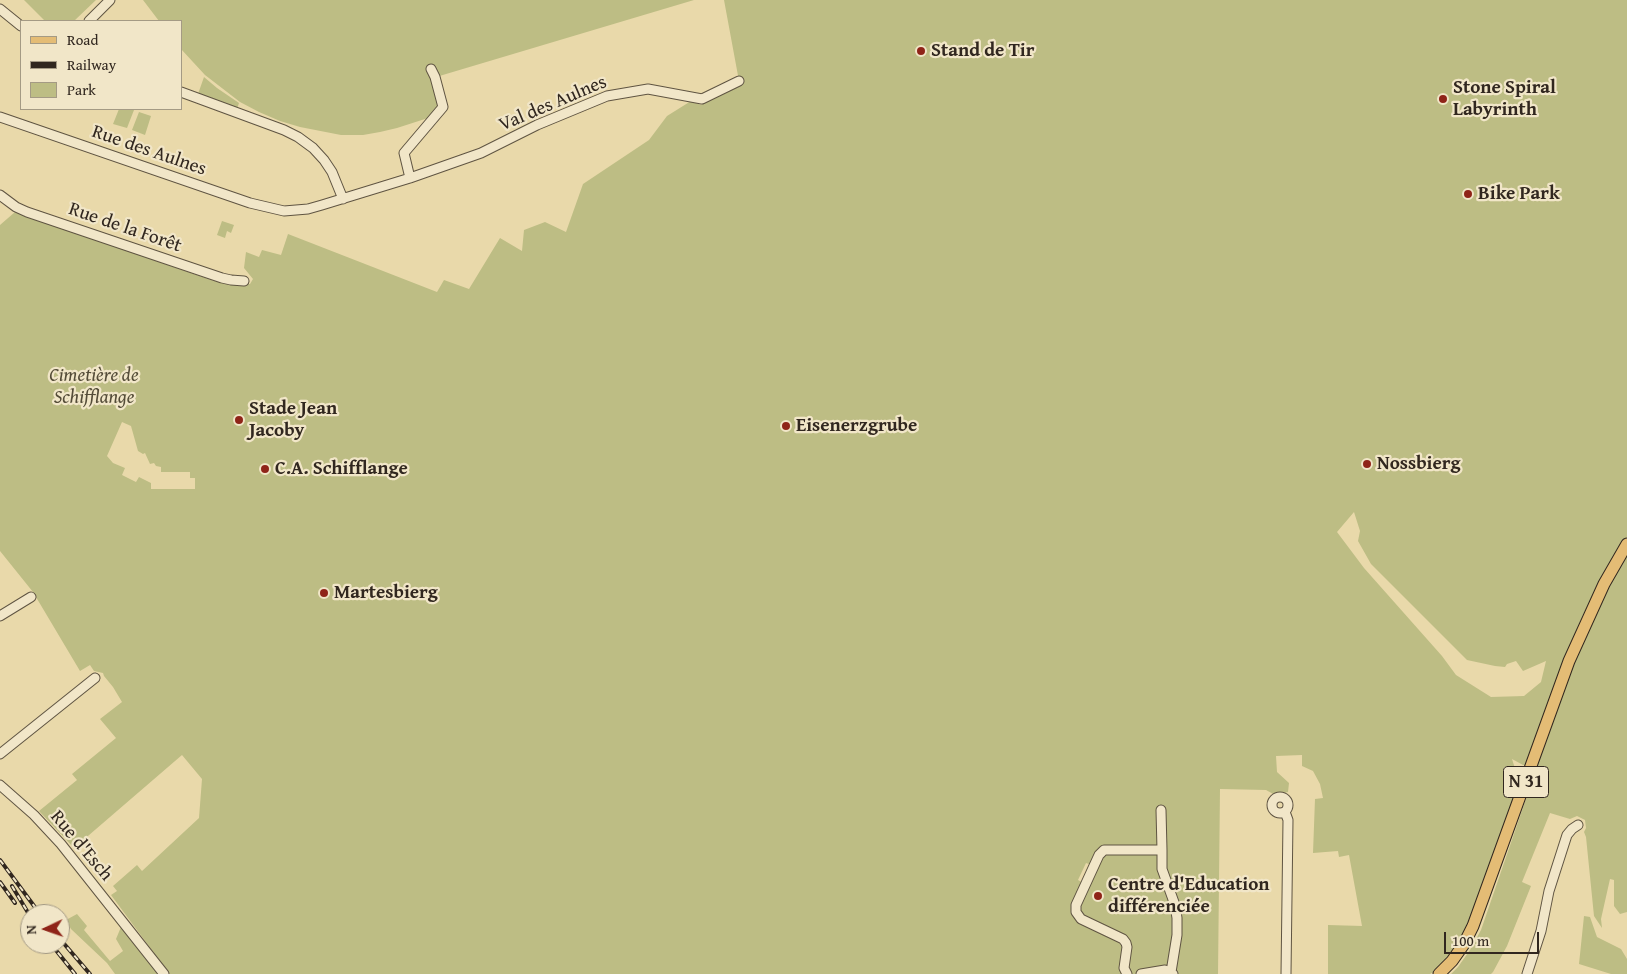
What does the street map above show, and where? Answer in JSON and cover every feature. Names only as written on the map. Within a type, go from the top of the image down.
[{"type":"main road","name":"N 31","points":[[1439,974],[1452,961],[1464,944],[1473,926],[1573,652],[1604,584],[1627,544]]},
{"type":"street","points":[[90,20],[110,0]]},
{"type":"street","points":[[0,9],[20,25]]},
{"type":"street","points":[[410,178],[404,153],[443,107],[438,86],[431,69]]},
{"type":"street","name":"Val des Aulnes","points":[[260,205],[284,211],[308,209],[410,178],[481,153],[607,96],[648,89],[702,99],[739,81]]},
{"type":"street","points":[[182,92],[284,130],[298,137],[313,148],[324,160],[332,172],[343,199]]},
{"type":"street","name":"Rue des Aulnes","points":[[0,117],[260,205]]},
{"type":"street","name":"Rue de la Forêt","points":[[0,195],[16,207],[27,212],[222,278],[244,281]]},
{"type":"street","points":[[0,616],[31,597]]},
{"type":"street","points":[[0,754],[95,678]]},
{"type":"street","name":"Rue d'Esch","points":[[0,785],[34,815],[61,844],[164,974]]},
{"type":"street","points":[[1141,974],[1165,970],[1172,973],[1177,935],[1175,905],[1162,869],[1161,810]]},
{"type":"street","points":[[1285,812],[1288,820],[1286,974]]},
{"type":"street","points":[[1527,974],[1541,931],[1549,891],[1567,836],[1578,825]]},
{"type":"street","points":[[1127,974],[1124,968],[1126,943],[1123,939],[1081,919],[1076,912],[1076,905],[1099,855],[1104,850],[1162,850]]},
{"type":"green space","points":[[24,0],[96,0],[75,20],[44,20]]},
{"type":"green space","points":[[143,0],[694,0],[436,77],[443,101],[434,119],[428,118],[397,128],[363,135],[341,135],[300,127],[280,121],[240,102],[205,75],[182,50],[182,20],[158,20]]},
{"type":"green space","name":"Cimetière de Schifflange","points":[[724,0],[1627,0],[1627,537],[1598,585],[1583,615],[1568,650],[1526,765],[1512,759],[1520,784],[1465,933],[1437,970],[1430,974],[1328,974],[1328,925],[1362,926],[1349,855],[1339,857],[1338,851],[1313,853],[1315,799],[1323,798],[1320,784],[1313,771],[1302,766],[1302,755],[1276,756],[1277,772],[1289,783],[1288,792],[1275,795],[1266,790],[1220,789],[1218,974],[164,974],[150,957],[154,953],[111,895],[117,891],[113,886],[137,865],[142,871],[199,818],[202,779],[182,755],[74,848],[39,811],[77,780],[72,774],[116,738],[100,719],[122,702],[103,673],[94,671],[90,665],[80,671],[33,592],[0,551],[0,225],[15,212],[214,281],[250,284],[253,279],[244,268],[246,252],[259,257],[262,250],[281,255],[288,234],[437,292],[444,280],[469,289],[500,238],[522,251],[524,230],[545,222],[566,232],[583,184],[649,140],[667,116],[691,101],[701,105],[739,81]],"holes":[[[122,422],[131,426],[138,451],[143,454],[145,453],[150,464],[154,463],[156,466],[161,467],[161,472],[190,472],[190,478],[195,478],[195,489],[151,489],[151,483],[139,477],[136,482],[122,475],[125,468],[113,463],[107,456]],[[1354,512],[1360,531],[1358,541],[1371,564],[1467,660],[1505,667],[1507,664],[1516,661],[1523,671],[1546,661],[1541,682],[1524,696],[1491,697],[1456,675],[1442,656],[1364,568],[1337,532]],[[1086,863],[1094,866],[1085,884],[1078,880]]]},
{"type":"green space","points":[[204,77],[239,103],[237,109],[198,94]]},
{"type":"green space","points":[[119,110],[134,110],[127,128],[113,124]]},
{"type":"green space","points":[[139,112],[151,116],[145,135],[132,130]]},
{"type":"green space","points":[[222,221],[234,225],[231,233],[227,231],[225,238],[217,235]]},
{"type":"green space","points":[[1627,551],[1627,912],[1620,914],[1614,906],[1614,880],[1610,879],[1601,919],[1602,928],[1594,916],[1584,832],[1586,828],[1585,820],[1577,816],[1570,819],[1550,813],[1522,882],[1531,886],[1507,946],[1493,972],[1491,974],[1451,974],[1470,950],[1481,930],[1574,659],[1603,593]]},
{"type":"green space","points":[[77,914],[87,926],[84,930],[110,961],[123,951],[116,939],[121,927],[158,974],[115,974],[107,963],[71,929],[70,918]]},
{"type":"green space","points":[[1584,916],[1590,917],[1597,937],[1621,949],[1627,959],[1627,974],[1611,974],[1579,964]]},
{"type":"railway","points":[[0,860],[33,904]]},
{"type":"railway","points":[[0,882],[15,903]]},
{"type":"railway","points":[[12,886],[23,904]]},
{"type":"railway","points":[[70,951],[90,974]]},
{"type":"railway","points":[[59,954],[75,974]]},
{"type":"place","name":"Stand de Tir","points":[[921,51]]},
{"type":"place","name":"Stone Spiral Labyrinth","points":[[1443,99]]},
{"type":"place","name":"Bike Park","points":[[1468,194]]},
{"type":"place","name":"Stade Jean Jacoby","points":[[239,420]]},
{"type":"place","name":"Eisenerzgrube","points":[[786,426]]},
{"type":"place","name":"Nossbierg","points":[[1367,464]]},
{"type":"place","name":"C.A. Schifflange","points":[[265,469]]},
{"type":"place","name":"Martesbierg","points":[[324,593]]},
{"type":"place","name":"Centre d'Education différenciée","points":[[1098,896]]}]
